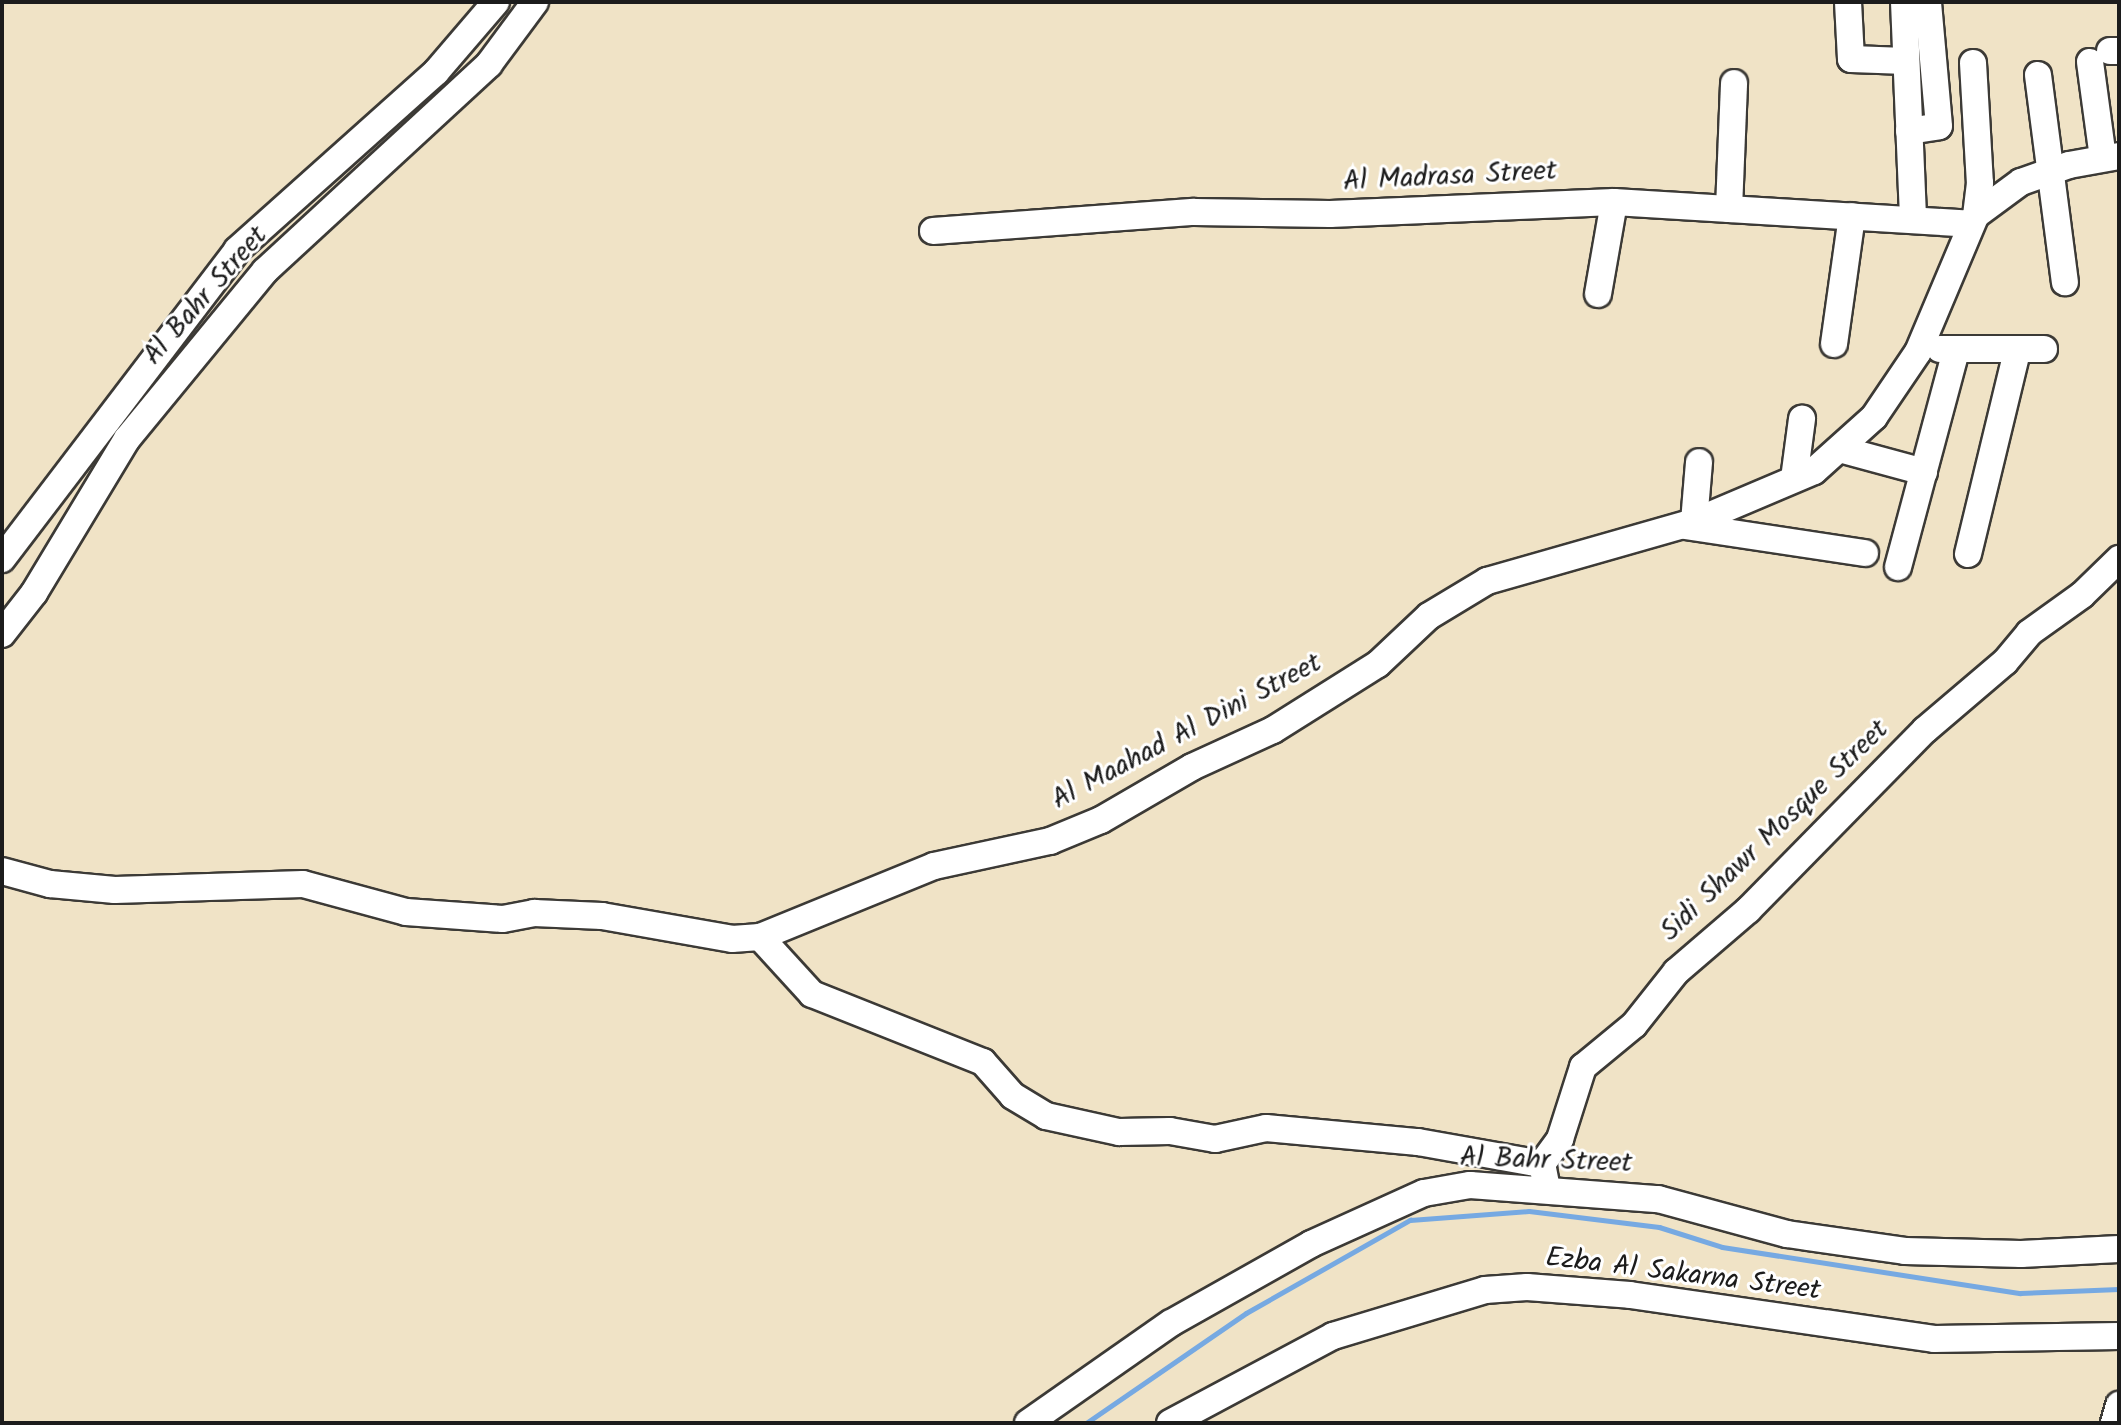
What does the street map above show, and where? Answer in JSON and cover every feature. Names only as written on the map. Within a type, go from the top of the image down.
[{"type":"street","name":"Al Bahr Street","points":[[2,634],[41,582],[120,448],[265,271],[396,130],[436,72],[496,2]]},
{"type":"street","name":"Al Bahr Street","points":[[2,559],[237,250],[489,64],[535,2]]},
{"type":"street","points":[[1848,2],[1851,59],[1906,61]]},
{"type":"street","points":[[1904,2],[1913,219]]},
{"type":"street","points":[[1909,131],[1939,126],[1928,2]]},
{"type":"street","points":[[1973,219],[2021,182],[2051,170],[2111,157],[2107,55]]},
{"type":"street","points":[[1973,63],[1980,183],[1973,219]]},
{"type":"street","points":[[2038,75],[2065,282]]},
{"type":"street","points":[[1729,209],[1734,83]]},
{"type":"street","points":[[1598,294],[1614,202]]},
{"type":"street","name":"Al Madrasa Street","points":[[933,231],[1194,212],[1330,214],[1614,202],[1913,219],[1973,219]]},
{"type":"street","points":[[1834,344],[1852,216]]},
{"type":"street","name":"Al Maahad Al Dini Street","points":[[2,871],[50,884],[115,890],[303,884],[406,912],[503,919],[534,913],[602,916],[706,937],[760,937],[934,866],[1050,841],[1084,827],[1313,705],[1378,664],[1429,616],[1487,581],[1687,524],[1794,479],[1843,450],[1874,417],[1920,346],[1973,219]]},
{"type":"street","points":[[1920,346],[1956,351],[2044,349]]},
{"type":"street","points":[[1898,567],[1956,351]]},
{"type":"street","points":[[1968,554],[2017,352]]},
{"type":"street","points":[[1794,479],[1802,419]]},
{"type":"street","points":[[1843,450],[1924,472]]},
{"type":"street","points":[[1699,462],[1687,524],[1865,553]]},
{"type":"street","name":"Sidi Shawr Mosque Street","points":[[1544,1177],[1583,1067],[1634,1025],[1676,972],[1748,910],[1925,730],[2005,662],[2041,622],[2082,595],[2119,559]]},
{"type":"street","points":[[760,937],[812,994],[983,1062],[1013,1096],[1046,1116],[1119,1132],[1170,1131],[1215,1139],[1266,1128],[1373,1137],[1544,1177]]},
{"type":"street","name":"Al Bahr Street","points":[[1028,1423],[1171,1323],[1381,1211],[1424,1193],[1470,1185],[1544,1177],[1658,1199],[1787,1234],[1905,1251],[2021,1254],[2119,1249]]},
{"type":"street","name":"Ezba Al Sakarna Street","points":[[1170,1423],[1333,1336],[1485,1290],[1527,1287],[1615,1293],[1934,1339],[2119,1336]]},
{"type":"street","points":[[2114,1423],[2119,1405]]},
{"type":"waterway","points":[[1086,1423],[1246,1313],[1410,1220],[1529,1211],[1659,1227],[1722,1247],[2020,1293],[2119,1289]]}]
